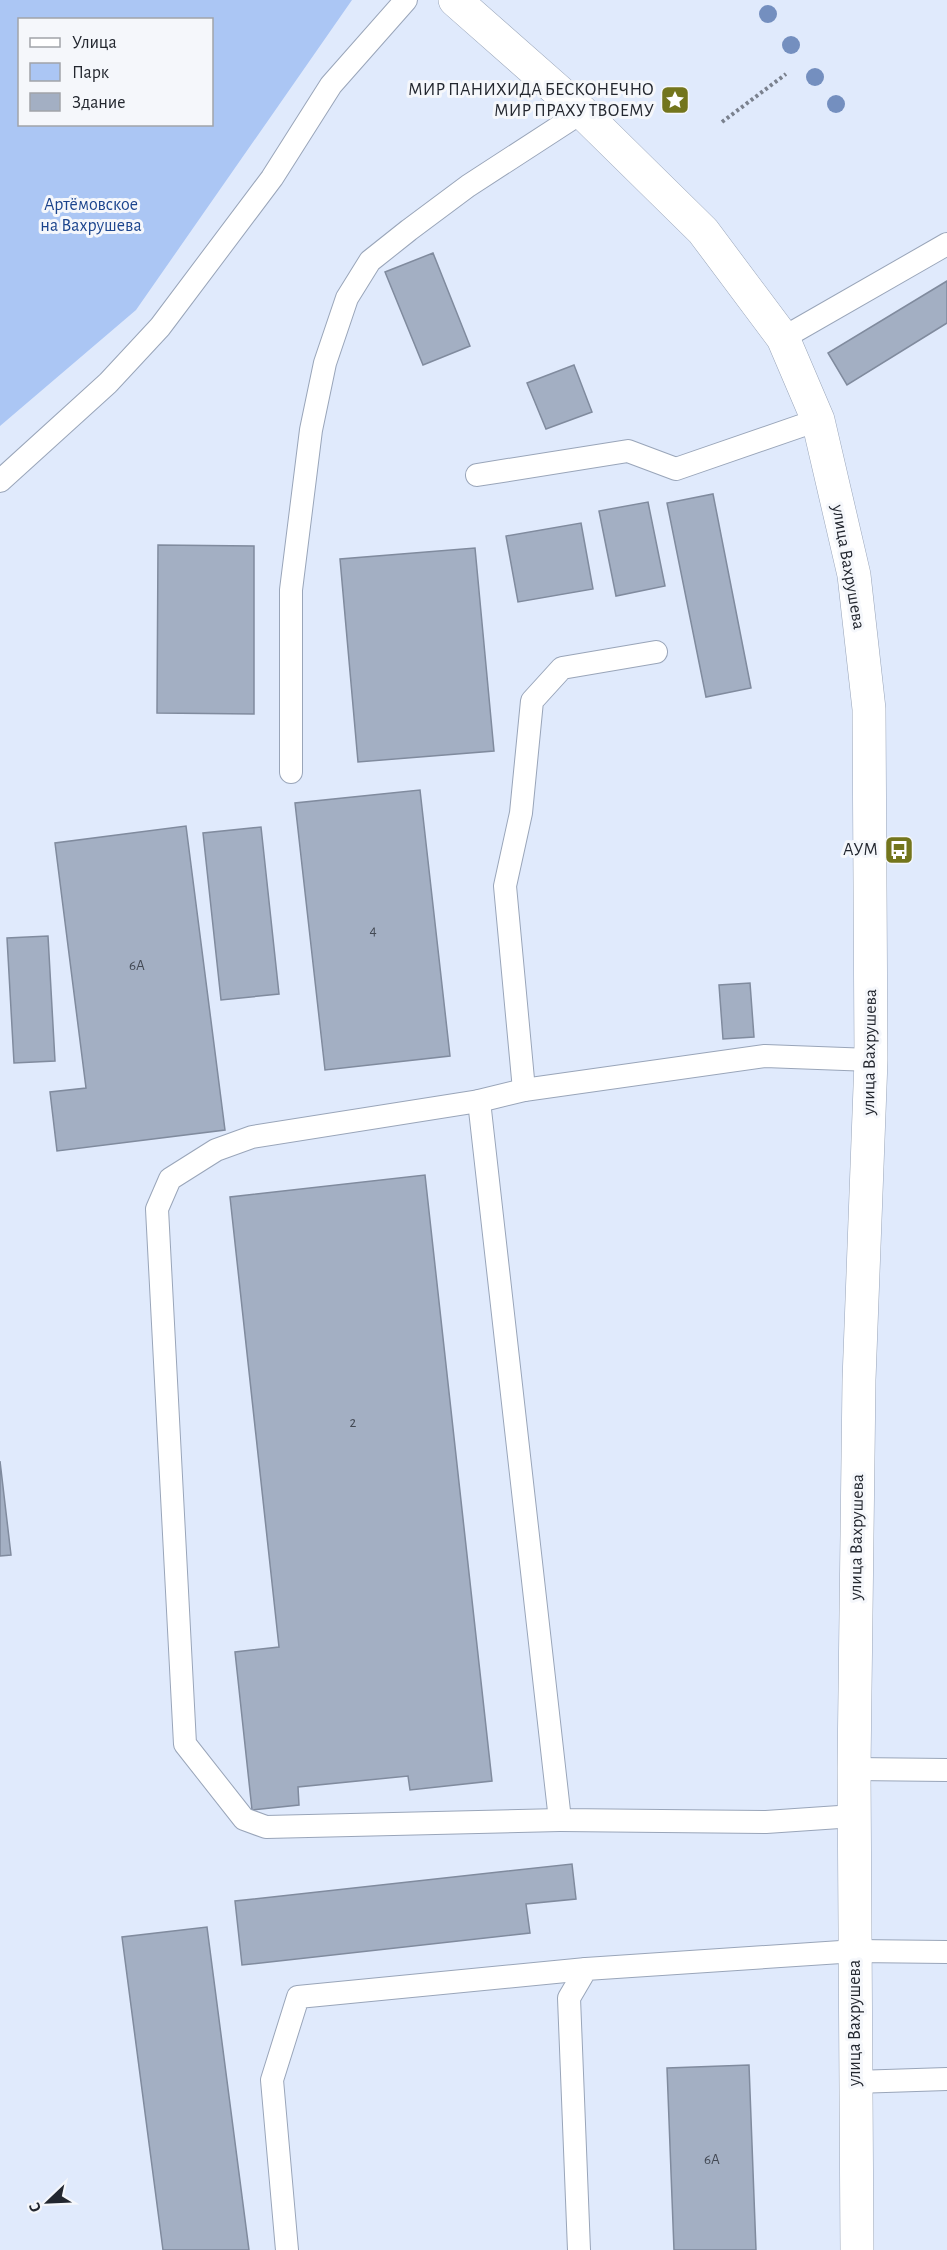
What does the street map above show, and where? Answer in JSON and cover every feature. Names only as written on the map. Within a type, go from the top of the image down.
[{"type":"main road","name":"улица Вахрушева","points":[[455,0],[582,112],[703,231],[783,338],[818,420],[854,575],[869,709],[871,1060],[859,1380],[854,1769],[857,2250]]},
{"type":"lane","points":[[0,481],[108,382],[160,327],[272,178],[331,85],[406,0]]},
{"type":"lane","points":[[291,772],[291,590],[311,430],[326,363],[347,298],[370,261],[409,230],[468,186],[582,112]]},
{"type":"lane","points":[[783,338],[947,244]]},
{"type":"lane","points":[[477,475],[628,451],[676,469],[818,420]]},
{"type":"lane","points":[[524,1090],[505,886],[520,813],[532,701],[562,668],[656,652]]},
{"type":"lane","points":[[854,1816],[766,1822],[560,1820],[266,1827],[244,1819],[185,1744],[157,1209],[170,1179],[216,1150],[252,1137],[479,1101],[524,1090],[765,1056],[871,1060]]},
{"type":"lane","points":[[479,1101],[560,1820]]},
{"type":"lane","points":[[854,1769],[947,1770]]},
{"type":"lane","points":[[286,2250],[273,2080],[298,1997],[586,1969],[856,1951],[947,1952]]},
{"type":"lane","points":[[579,2250],[569,1998],[586,1969]]},
{"type":"lane","points":[[855,2082],[947,2079]]},
{"type":"path","points":[[722,122],[786,74]]},
{"type":"green space","name":"Артёмовское на Вахрушева","points":[[0,0],[352,0],[136,310],[0,426]]},
{"type":"building","points":[[433,253],[470,346],[423,365],[385,272]]},
{"type":"building","points":[[947,281],[947,323],[847,385],[828,353]]},
{"type":"building","points":[[574,365],[592,412],[546,429],[527,383]]},
{"type":"building","points":[[713,494],[751,688],[706,697],[667,503]]},
{"type":"building","points":[[648,502],[665,586],[616,596],[599,511]]},
{"type":"building","points":[[581,523],[593,589],[518,602],[506,536]]},
{"type":"building","points":[[158,545],[254,546],[254,714],[157,713]]},
{"type":"building","points":[[475,548],[494,751],[358,762],[340,559]]},
{"type":"building","points":[[420,790],[450,1056],[325,1070],[295,803]]},
{"type":"building","points":[[186,826],[225,1130],[57,1151],[50,1092],[86,1088],[55,843]]},
{"type":"building","points":[[261,827],[279,994],[221,1000],[203,833]]},
{"type":"building","points":[[48,936],[55,1061],[14,1063],[7,938]]},
{"type":"building","points":[[750,983],[754,1037],[723,1039],[719,985]]},
{"type":"building","points":[[425,1175],[492,1781],[410,1790],[408,1776],[298,1787],[299,1805],[252,1810],[235,1652],[279,1647],[230,1197]]},
{"type":"building","points":[[0,1461],[11,1555],[0,1556]]},
{"type":"building","points":[[572,1864],[576,1899],[526,1904],[530,1933],[242,1965],[235,1901]]},
{"type":"building","points":[[207,1927],[249,2250],[163,2250],[122,1937]]},
{"type":"building","points":[[749,2065],[756,2250],[674,2250],[667,2068]]},
{"type":"place","name":"МИР ПАНИХИДА БЕСКОНЕЧНО МИР ПРАХУ ТВОЕМУ","points":[[675,100]]},
{"type":"place","name":"АУМ","points":[[899,850]]}]
